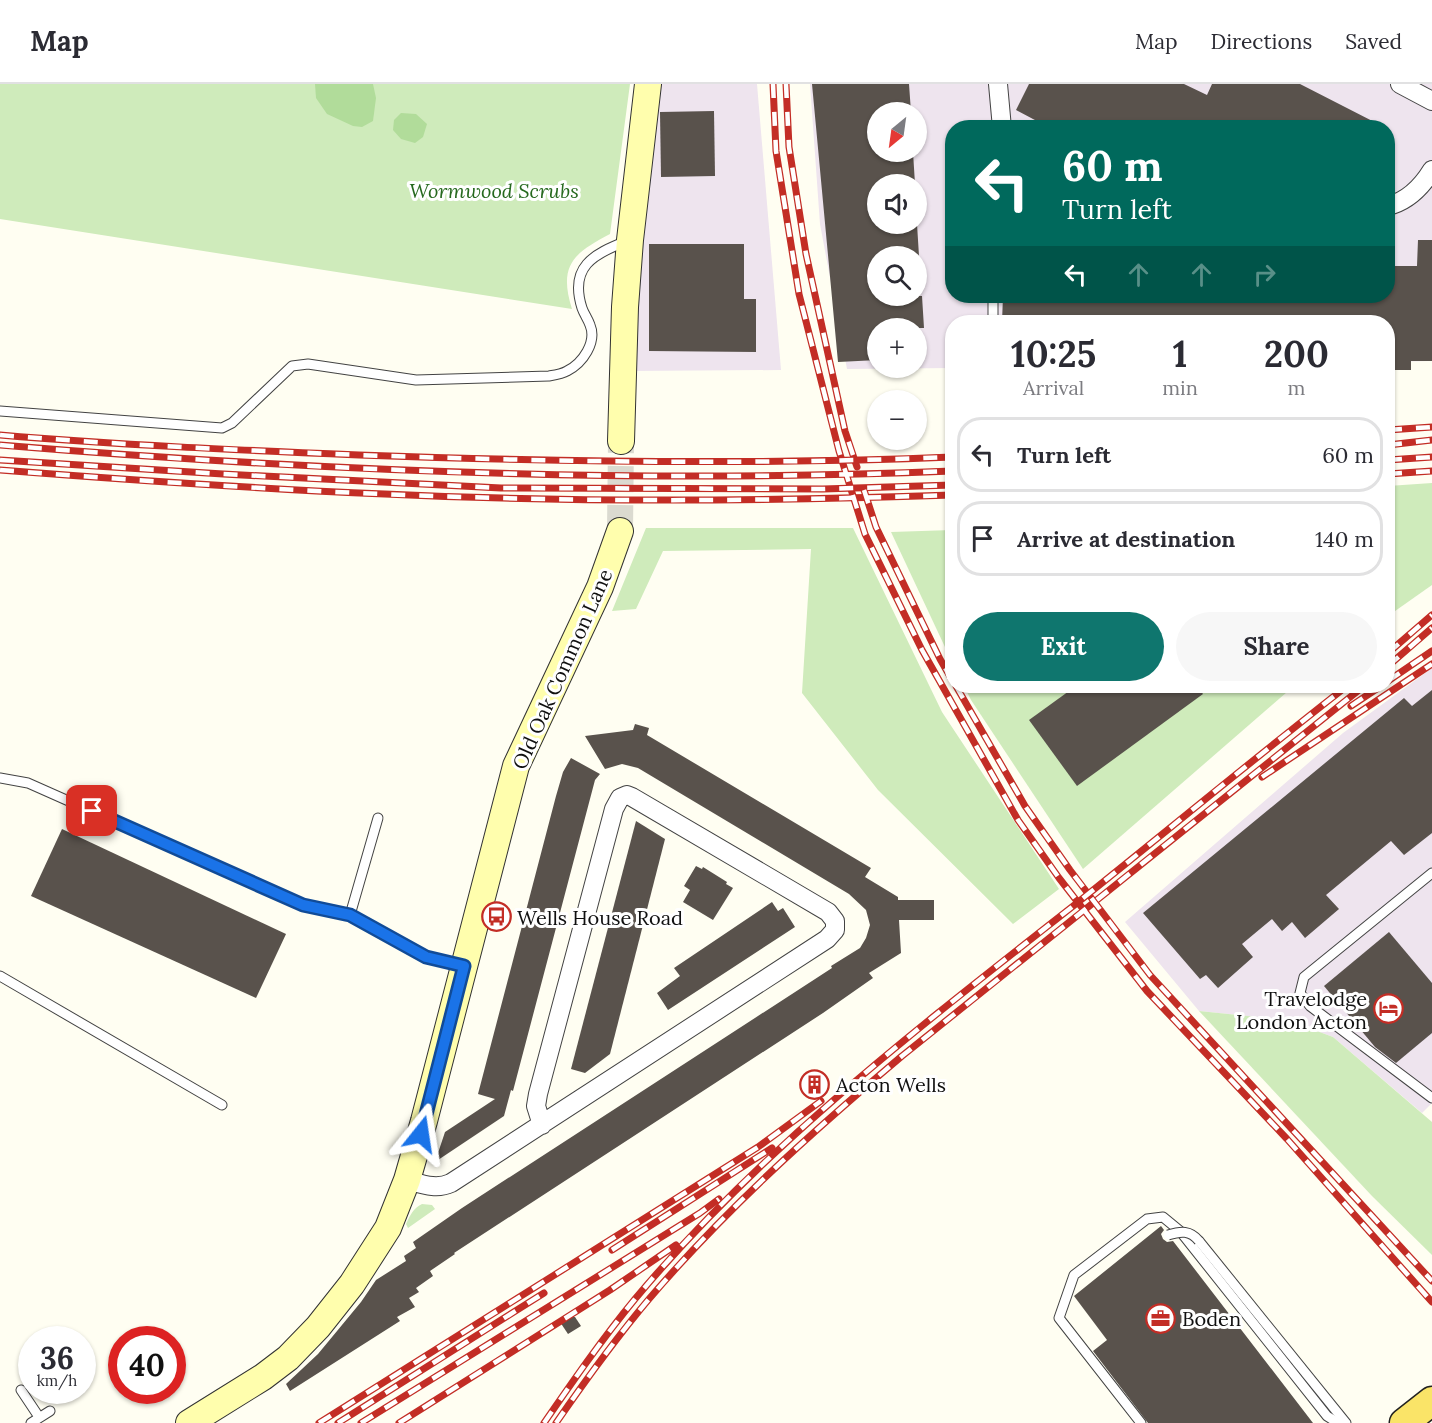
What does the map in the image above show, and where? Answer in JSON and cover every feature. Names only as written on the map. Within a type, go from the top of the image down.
[{"type":"main road","points":[[1404,1423],[1432,1401]]},
{"type":"street","points":[[621,441],[625,307],[630,240],[648,84]]},
{"type":"street","points":[[998,84],[1001,120]]},
{"type":"street","points":[[1400,84],[1432,101]]},
{"type":"street","points":[[1395,204],[1418,190],[1432,170]]},
{"type":"street","name":"Old Oak Common Lane","points":[[189,1423],[263,1377],[288,1358],[318,1327],[368,1260],[388,1228],[408,1180],[516,766],[600,587],[620,531]]},
{"type":"street","points":[[408,1180],[442,1187],[542,1125],[827,939],[835,930],[832,917],[828,912],[632,797],[627,795],[620,798],[614,809],[538,1094],[537,1112],[542,1125]]},
{"type":"lane","points":[[0,411],[222,428],[232,423],[292,366],[308,364],[416,380],[549,376],[566,372],[575,366],[588,351],[592,339],[591,326],[582,310],[578,289],[579,277],[585,265],[594,255],[630,240]]},
{"type":"lane","points":[[0,778],[28,783],[303,905],[350,915],[426,957],[464,966]]},
{"type":"lane","points":[[350,915],[378,818]]},
{"type":"lane","points":[[1432,873],[1304,976],[1300,993],[1310,1006],[1432,1098]]},
{"type":"lane","points":[[0,976],[222,1105]]},
{"type":"lane","points":[[1141,1423],[1059,1318],[1074,1275],[1147,1219],[1163,1217],[1180,1231],[1327,1416],[1338,1423]]},
{"type":"lane","points":[[1168,1235],[1180,1231],[1194,1234],[1346,1423]]},
{"type":"lane","points":[[28,1404],[35,1420],[50,1411]]},
{"type":"lane","points":[[1318,1423],[1327,1416]]},
{"type":"shaded area","points":[[653,84],[757,84],[781,370],[630,371]]},
{"type":"shaded area","points":[[810,84],[1432,84],[1432,361],[1395,362],[1395,315],[945,315],[945,368],[927,368],[927,318],[867,318],[867,369],[847,369],[820,224]]},
{"type":"shaded area","points":[[1432,668],[1432,1103],[1422,1113],[1333,1037],[1287,1020],[1199,1011],[1125,922],[1343,733]]},
{"type":"green space","name":"Wormwood Scrubs","points":[[0,84],[630,84],[610,234],[578,254],[572,262],[567,281],[572,309],[0,219]]},
{"type":"green space","points":[[315,84],[373,84],[376,98],[373,121],[362,127],[353,126],[327,114],[316,98]]},
{"type":"green space","points":[[401,113],[416,114],[427,124],[423,137],[415,143],[401,139],[393,130],[394,120]]},
{"type":"green space","points":[[1432,483],[1432,585],[1395,611],[1395,486]]},
{"type":"green space","points":[[646,528],[853,528],[942,712],[1059,889],[1013,924],[878,790],[802,693],[811,549],[663,551],[636,609],[612,611]]},
{"type":"green space","points":[[945,530],[945,647],[891,532]]},
{"type":"green space","points":[[968,693],[1286,693],[1083,869]]},
{"type":"green space","points":[[1199,1011],[1287,1020],[1333,1037],[1432,1122],[1432,1255],[1372,1196]]},
{"type":"green space","points":[[422,1204],[432,1205],[435,1209],[408,1228],[406,1224],[410,1215]]},
{"type":"building","points":[[812,84],[909,84],[910,102],[867,102],[867,162],[914,162],[914,174],[867,174],[867,234],[918,234],[918,246],[867,246],[867,306],[923,306],[923,318],[867,318],[867,361],[838,362]]},
{"type":"building","points":[[1029,84],[1184,84],[1207,95],[1212,84],[1300,84],[1370,120],[1035,120],[1016,110]]},
{"type":"building","points":[[714,111],[715,176],[661,177],[660,112]]},
{"type":"building","points":[[1418,240],[1432,240],[1432,361],[1411,361],[1411,370],[1395,370],[1395,315],[1002,315],[1003,303],[1395,303],[1395,266],[1417,266]]},
{"type":"building","points":[[649,244],[744,244],[744,299],[756,299],[756,352],[649,351]]},
{"type":"building","points":[[1432,690],[1432,833],[1404,855],[1391,841],[1326,895],[1339,909],[1305,938],[1292,922],[1282,931],[1272,919],[1242,944],[1253,957],[1218,988],[1206,975],[1200,979],[1143,913],[1404,698],[1412,706]]},
{"type":"building","points":[[1066,693],[1203,694],[1077,786],[1029,720]]},
{"type":"building","points":[[635,724],[649,728],[647,735],[871,868],[865,877],[898,897],[898,900],[934,900],[934,920],[899,920],[901,953],[869,973],[873,978],[823,1013],[454,1253],[430,1271],[433,1276],[416,1288],[419,1292],[409,1298],[415,1307],[397,1317],[400,1321],[290,1391],[286,1384],[318,1354],[376,1280],[406,1261],[404,1256],[416,1248],[413,1242],[832,968],[831,966],[860,948],[866,938],[870,925],[866,910],[849,894],[638,768],[622,764],[605,769],[585,736],[633,730]]},
{"type":"building","points":[[571,758],[600,774],[595,780],[513,1091],[511,1090],[504,1116],[435,1162],[445,1132],[495,1099],[478,1094],[556,796],[563,772]]},
{"type":"building","points":[[636,821],[665,839],[610,1054],[585,1073],[571,1069]]},
{"type":"building","points":[[62,829],[286,934],[256,998],[31,896]]},
{"type":"building","points":[[696,866],[702,869],[703,867],[733,888],[713,920],[683,902],[690,890],[684,886]]},
{"type":"building","points":[[772,902],[778,911],[783,908],[795,927],[668,1010],[657,993],[680,976],[674,968]]},
{"type":"building","name":"Travelodge London Acton","points":[[1389,932],[1432,983],[1432,1033],[1396,1063],[1375,1047],[1324,986]]},
{"type":"building","name":"Boden","points":[[1161,1226],[1164,1230],[1161,1234],[1163,1239],[1167,1242],[1173,1241],[1313,1423],[1148,1423],[1093,1351],[1107,1340],[1074,1296]]},
{"type":"building","points":[[569,1317],[575,1317],[581,1326],[568,1334],[560,1322]]},
{"type":"tunnel","points":[[620,531],[621,441]]},
{"type":"railway","points":[[773,84],[776,151],[799,294],[839,451],[865,534],[922,650],[945,691]]},
{"type":"railway","points":[[786,84],[789,147],[806,254],[845,431],[857,467]]},
{"type":"railway","points":[[1395,430],[1432,427]]},
{"type":"railway","points":[[0,435],[224,449],[507,459],[730,462],[945,457]]},
{"type":"railway","points":[[1395,444],[1432,440]]},
{"type":"railway","points":[[0,445],[237,462],[476,473],[715,476],[945,471]]},
{"type":"railway","points":[[1395,460],[1432,457]]},
{"type":"railway","points":[[0,460],[501,488],[823,489],[945,485]]},
{"type":"railway","points":[[0,470],[251,487],[502,498],[727,500],[945,495]]},
{"type":"railway","points":[[1395,474],[1432,471]]},
{"type":"railway","points":[[864,490],[876,527],[945,668]]},
{"type":"railway","points":[[1395,647],[1432,615]]},
{"type":"railway","points":[[1395,660],[1432,628]]},
{"type":"railway","points":[[1395,676],[1432,651]]},
{"type":"railway","points":[[1395,689],[1432,664]]},
{"type":"railway","points":[[946,693],[1018,820],[1059,878],[1147,991],[1287,1139],[1432,1302]]},
{"type":"railway","points":[[960,693],[1025,806],[1070,870],[1150,975],[1432,1281]]},
{"type":"railway","points":[[544,1423],[599,1345],[635,1299],[684,1243],[790,1139],[960,995],[1338,693]]},
{"type":"railway","points":[[556,1423],[601,1360],[649,1299],[708,1234],[802,1143],[902,1056],[1355,693]]},
{"type":"railway","points":[[1351,706],[1370,693]]},
{"type":"railway","points":[[1262,777],[1388,693]]},
{"type":"railway","points":[[319,1423],[758,1147],[821,1101]]},
{"type":"railway","points":[[612,1250],[772,1148]]},
{"type":"railway","points":[[361,1423],[719,1199]]},
{"type":"railway","points":[[399,1423],[610,1290],[676,1245]]},
{"type":"railway","points":[[338,1423],[544,1293]]},
{"type":"place","name":"Wells House Road","points":[[496,917]]},
{"type":"place","name":"Travelodge London Acton","points":[[1388,1009]]},
{"type":"place","name":"Acton Wells","points":[[815,1084]]},
{"type":"place","name":"Boden","points":[[1161,1318]]},
{"type":"route","points":[[92,811],[303,905],[350,915],[426,957],[464,966],[421,1134]]}]
